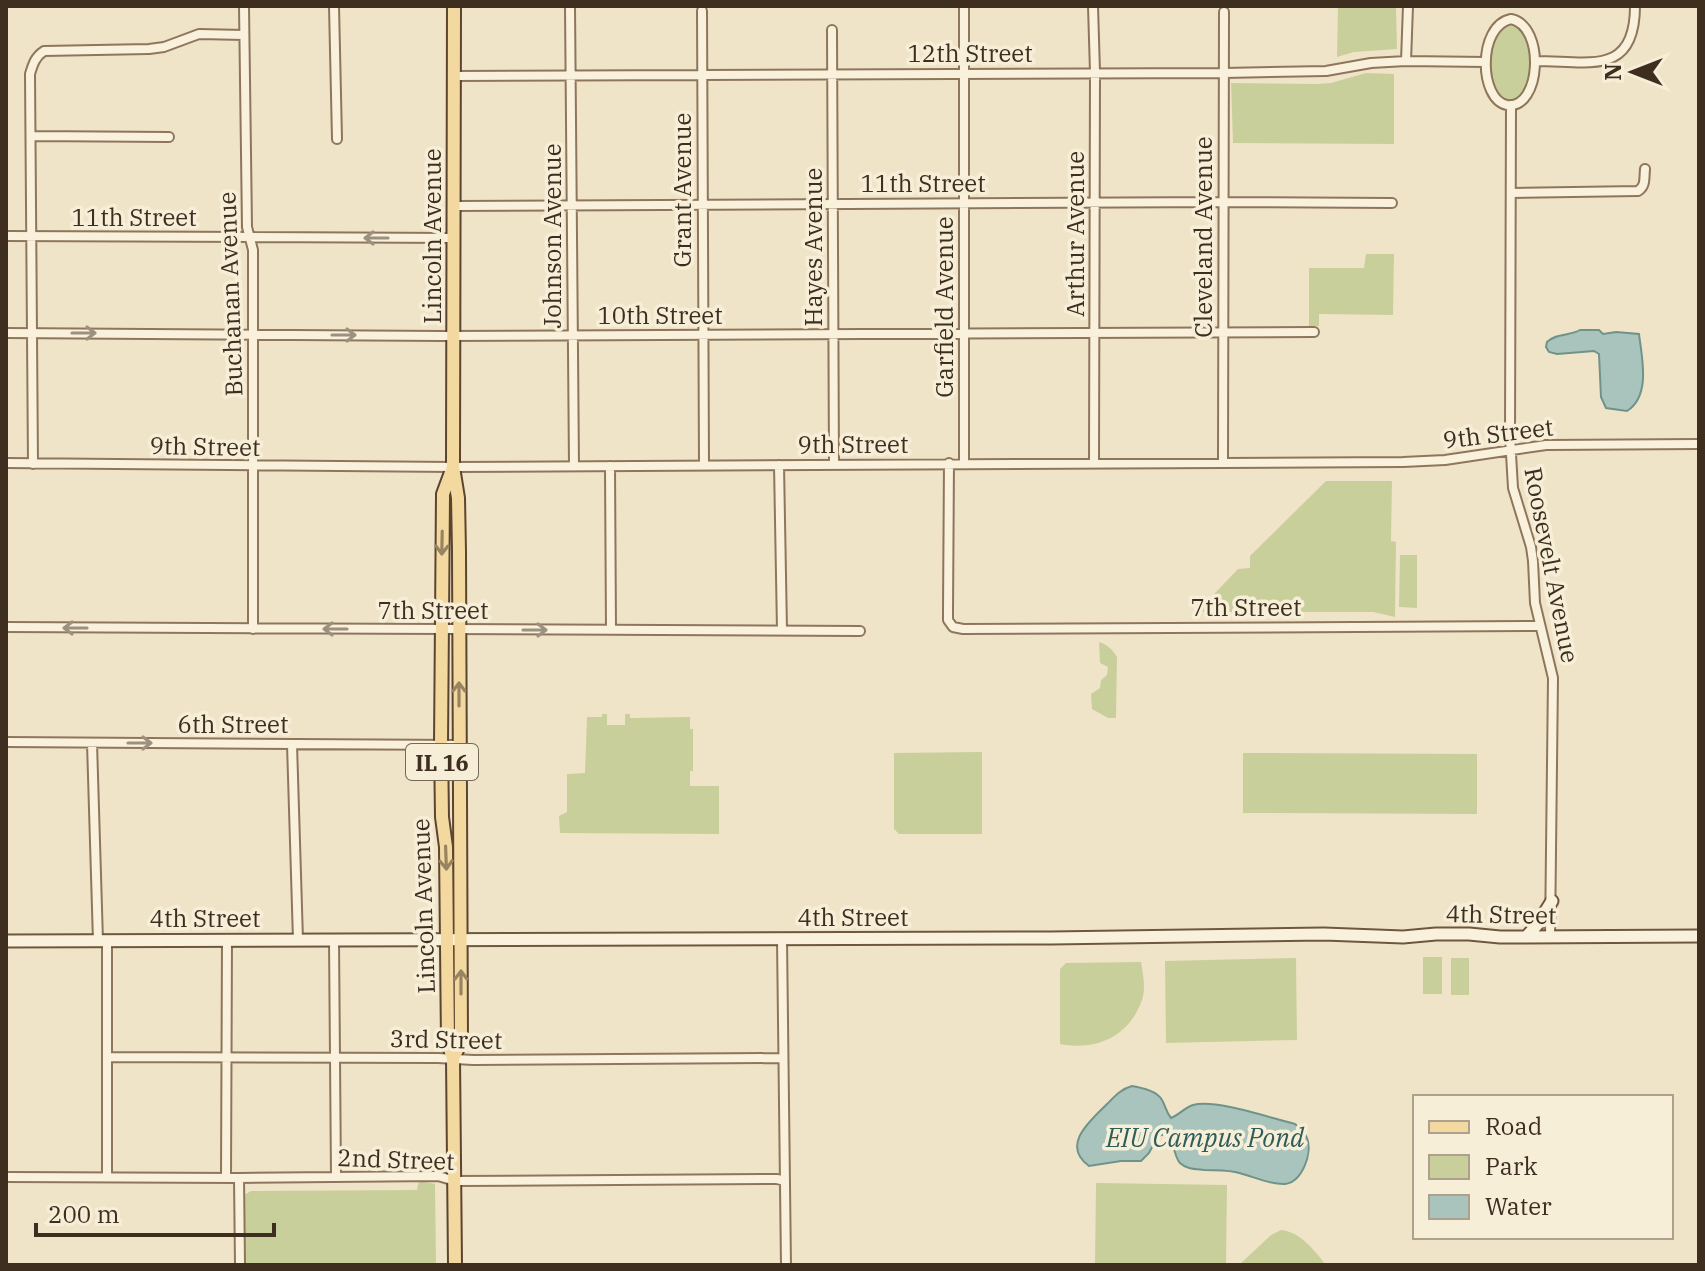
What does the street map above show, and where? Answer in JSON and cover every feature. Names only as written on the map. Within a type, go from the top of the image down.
[{"type":"main road","name":"Lincoln Avenue","points":[[453,1058],[461,1042],[458,498],[453,467],[454,6]]},
{"type":"main road","name":"Lincoln Avenue","points":[[453,467],[443,494],[441,745],[442,817],[446,847],[448,1043],[453,1058],[455,1265]]},
{"type":"street","name":"Buchanan Avenue","points":[[244,6],[249,237],[253,250],[253,629]]},
{"type":"street","points":[[334,6],[337,139]]},
{"type":"street","name":"Johnson Avenue","points":[[570,6],[574,466]]},
{"type":"street","name":"Garfield Avenue","points":[[964,6],[964,463]]},
{"type":"street","name":"Arthur Avenue","points":[[1093,6],[1094,462]]},
{"type":"street","points":[[1406,61],[1408,6]]},
{"type":"street","points":[[1536,61],[1600,62],[1617,55],[1625,49],[1634,33],[1635,6]]},
{"type":"street","name":"Grant Avenue","points":[[702,11],[704,465]]},
{"type":"street","name":"Cleveland Avenue","points":[[1223,462],[1224,12]]},
{"type":"street","points":[[1505,21],[1519,21],[1528,32],[1536,61],[1529,92],[1522,100],[1511,105],[1495,97],[1486,74],[1486,62],[1490,38],[1505,21]]},
{"type":"street","name":"Hayes Avenue","points":[[832,30],[834,464]]},
{"type":"street","points":[[33,464],[30,74],[38,55],[44,51],[149,49],[194,35],[244,35]]},
{"type":"street","name":"12th Street","points":[[454,76],[1224,73],[1326,71],[1406,61],[1486,62]]},
{"type":"street","name":"Roosevelt Avenue","points":[[1511,105],[1510,449],[1515,497],[1532,554],[1535,603],[1551,662],[1554,694],[1550,937]]},
{"type":"street","points":[[31,136],[169,137]]},
{"type":"street","points":[[1511,193],[1638,191],[1644,184],[1645,169]]},
{"type":"street","name":"11th Street","points":[[454,206],[1392,203]]},
{"type":"street","name":"11th Street","points":[[6,236],[454,238]]},
{"type":"street","name":"10th Street","points":[[6,333],[573,336],[1314,332]]},
{"type":"street","name":"9th Street","points":[[6,463],[453,467],[1430,461],[1554,444],[1699,444]]},
{"type":"street","name":"7th Street","points":[[949,463],[948,620],[953,627],[1539,626]]},
{"type":"street","points":[[779,465],[782,630]]},
{"type":"street","points":[[610,466],[611,629]]},
{"type":"street","name":"7th Street","points":[[6,627],[860,631]]},
{"type":"street","name":"6th Street","points":[[6,742],[459,745]]},
{"type":"street","points":[[92,743],[103,941],[107,1177]]},
{"type":"street","points":[[292,744],[298,940]]},
{"type":"street","points":[[1526,937],[1542,919],[1552,901]]},
{"type":"street","name":"4th Street","points":[[6,941],[1051,938],[1324,934],[1403,937],[1436,934],[1699,936]]},
{"type":"street","points":[[782,939],[786,1265]]},
{"type":"street","points":[[226,1178],[227,940]]},
{"type":"street","points":[[334,940],[336,1176]]},
{"type":"street","name":"3rd Street","points":[[107,1057],[473,1060],[783,1058]]},
{"type":"street","name":"2nd Street","points":[[6,1177],[438,1176],[455,1181],[785,1181]]},
{"type":"street","points":[[239,1178],[240,1265]]},
{"type":"green space","points":[[1338,6],[1396,6],[1397,49],[1354,52],[1337,57]]},
{"type":"green space","points":[[1509,23],[1519,25],[1530,46],[1531,61],[1525,90],[1509,101],[1494,88],[1489,62],[1494,36]]},
{"type":"green space","points":[[1366,73],[1394,74],[1394,144],[1233,143],[1231,83],[1331,83]]},
{"type":"green space","points":[[1366,254],[1394,254],[1393,315],[1319,314],[1319,326],[1309,326],[1309,268],[1364,268]]},
{"type":"green space","points":[[1326,481],[1392,481],[1391,541],[1396,542],[1395,617],[1373,612],[1197,612],[1238,569],[1250,568],[1250,556]]},
{"type":"green space","points":[[1400,555],[1417,555],[1417,608],[1399,607]]},
{"type":"green space","points":[[1099,642],[1110,648],[1117,657],[1116,718],[1108,718],[1092,709],[1091,694],[1100,688],[1108,667],[1100,663]]},
{"type":"green space","points":[[602,714],[607,714],[607,725],[625,725],[625,714],[630,714],[630,718],[690,717],[693,771],[690,771],[690,786],[719,786],[719,834],[560,833],[559,816],[567,812],[567,774],[585,773],[587,717],[602,717]]},
{"type":"green space","points":[[982,752],[982,834],[899,834],[894,829],[894,753]]},
{"type":"green space","points":[[1243,753],[1477,754],[1477,814],[1243,813]]},
{"type":"green space","points":[[1423,957],[1442,957],[1442,994],[1423,994]]},
{"type":"green space","points":[[1296,958],[1297,1040],[1166,1043],[1165,961]]},
{"type":"green space","points":[[1451,958],[1469,958],[1469,995],[1451,995]]},
{"type":"green space","points":[[1141,962],[1143,995],[1129,1023],[1120,1032],[1098,1043],[1060,1044],[1060,969],[1066,963]]},
{"type":"green space","points":[[419,1181],[435,1184],[436,1265],[244,1265],[244,1195],[251,1191],[417,1190]]},
{"type":"green space","points":[[1096,1183],[1227,1185],[1226,1265],[1095,1264]]},
{"type":"green space","points":[[1281,1230],[1301,1238],[1326,1265],[1239,1265],[1271,1235]]},
{"type":"water","points":[[1580,330],[1599,330],[1603,334],[1639,334],[1642,386],[1635,404],[1627,411],[1606,408],[1601,397],[1599,354],[1594,351],[1557,354],[1549,352],[1546,347],[1551,339]]},
{"type":"water","name":"EIU Campus Pond","points":[[1132,1086],[1157,1094],[1171,1118],[1190,1106],[1203,1104],[1229,1107],[1295,1124],[1305,1134],[1308,1144],[1305,1166],[1296,1178],[1285,1184],[1231,1171],[1191,1168],[1178,1160],[1170,1133],[1158,1136],[1141,1161],[1089,1166],[1077,1150],[1081,1133],[1093,1117]]}]
